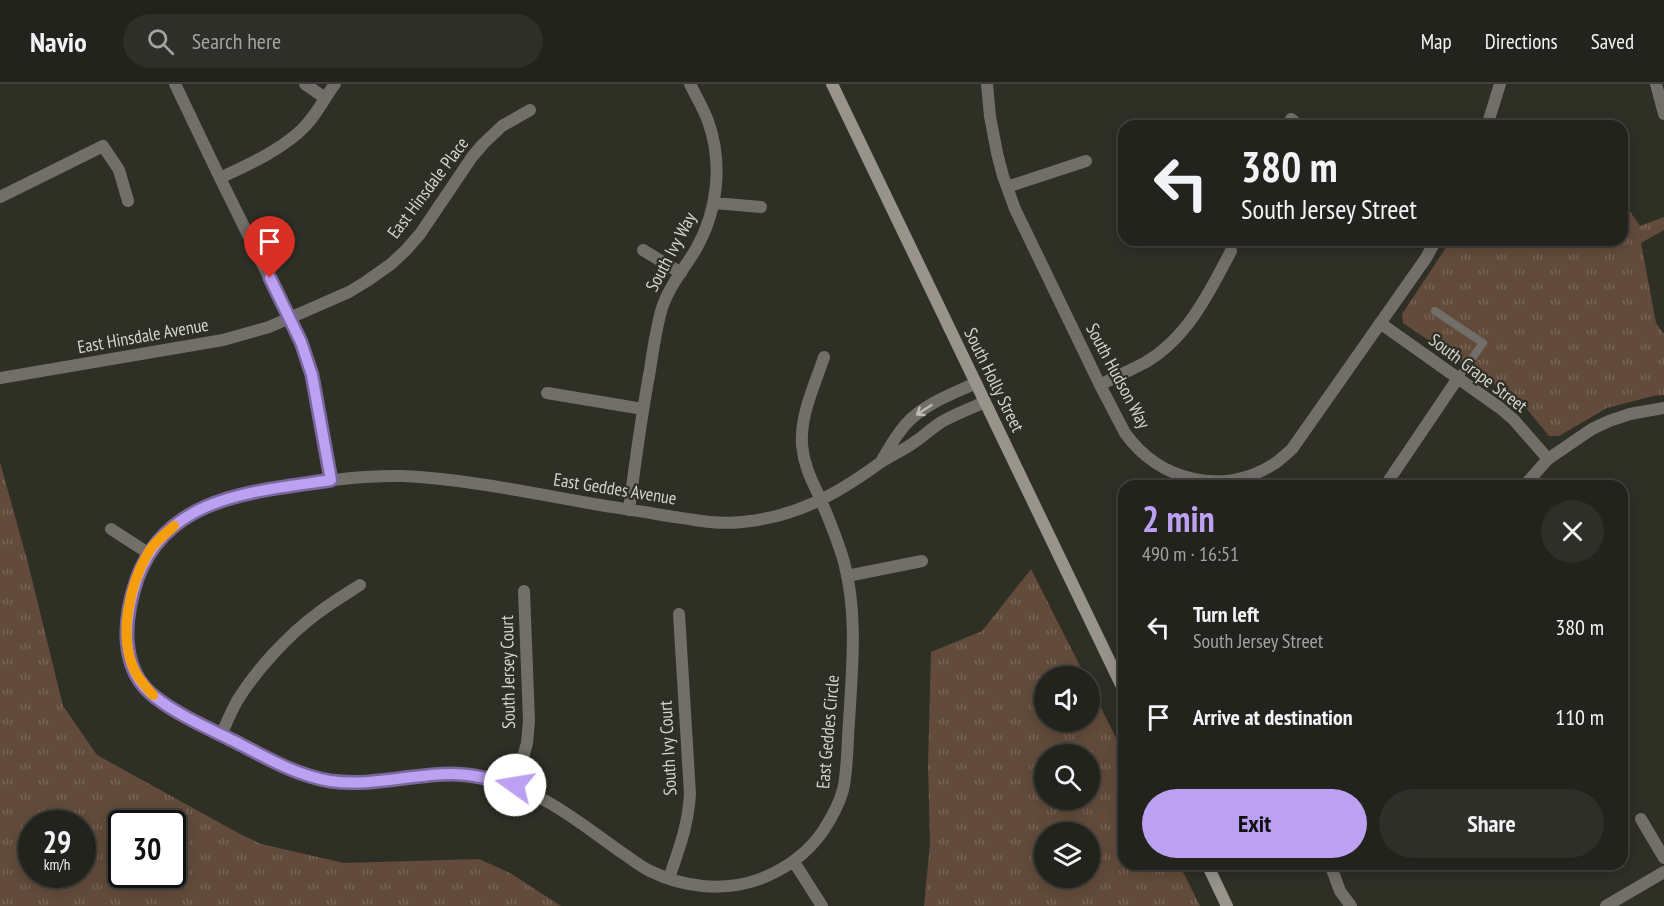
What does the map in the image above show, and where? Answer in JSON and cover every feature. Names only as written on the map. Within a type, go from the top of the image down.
[{"type":"main road","name":"South Holly Street","points":[[832,84],[1118,679]]},
{"type":"main road","points":[[1210,870],[1224,904]]},
{"type":"street","points":[[175,84],[301,342],[312,375],[331,480]]},
{"type":"street","points":[[306,84],[325,98]]},
{"type":"street","points":[[220,178],[274,151],[299,133],[335,84]]},
{"type":"street","name":"South Ivy Way","points":[[629,510],[643,409],[662,307],[701,239],[714,203],[716,167],[713,137],[690,84]]},
{"type":"street","name":"South Hudson Way","points":[[987,84],[997,153],[1007,187],[1021,224],[1100,385],[1131,442],[1149,459],[1192,480]]},
{"type":"street","points":[[1489,120],[1500,84]]},
{"type":"street","points":[[1656,84],[1664,114]]},
{"type":"street","name":"East Hinsdale Place","points":[[290,319],[349,292],[391,264],[420,234],[483,144],[502,126],[530,110]]},
{"type":"street","points":[[0,198],[103,146],[119,170],[128,201]]},
{"type":"street","points":[[1007,187],[1086,161]]},
{"type":"street","points":[[714,203],[761,207]]},
{"type":"street","name":"South Hudson Way","points":[[1230,480],[1256,473],[1275,463],[1292,449],[1433,246]]},
{"type":"street","points":[[643,250],[681,273]]},
{"type":"street","points":[[1100,385],[1147,361],[1183,330],[1206,298],[1231,251]]},
{"type":"street","name":"East Hinsdale Avenue","points":[[0,378],[223,340],[290,319]]},
{"type":"street","name":"South Grape Street","points":[[1380,323],[1507,414],[1548,459]]},
{"type":"street","name":"East Geddes Circle","points":[[331,480],[242,495],[211,503],[193,512],[164,534],[148,553],[132,592],[127,614],[127,650],[134,669],[153,696],[221,735],[291,770],[311,777],[358,783],[454,774],[491,779],[515,785],[557,807],[648,870],[696,886],[726,887],[756,880],[794,862],[826,827],[842,792],[846,767],[853,633],[847,576],[839,546],[809,478],[801,439],[802,421],[824,357]]},
{"type":"street","points":[[1389,480],[1458,378]]},
{"type":"street","name":"East Geddes Avenue","points":[[880,463],[898,433],[915,415],[976,383]]},
{"type":"street","points":[[546,393],[643,409]]},
{"type":"street","name":"East Geddes Avenue","points":[[331,480],[399,476],[440,479],[715,523],[736,523],[795,512],[821,501],[862,477],[937,425],[984,402]]},
{"type":"street","points":[[1529,480],[1548,459],[1592,429],[1630,414],[1664,408]]},
{"type":"street","points":[[111,529],[148,553]]},
{"type":"street","points":[[847,576],[922,561]]},
{"type":"street","points":[[221,735],[237,702],[251,681],[291,636],[317,614],[360,585]]},
{"type":"street","name":"South Jersey Court","points":[[515,785],[527,743],[529,721],[525,591]]},
{"type":"street","name":"South Ivy Court","points":[[669,878],[684,837],[690,794],[679,614]]},
{"type":"street","points":[[1641,819],[1664,858]]},
{"type":"street","points":[[794,862],[822,906]]},
{"type":"street","points":[[1332,870],[1340,891],[1351,906]]},
{"type":"street","points":[[1606,906],[1664,872]]},
{"type":"lane","points":[[1435,310],[1483,343],[1458,378]]},
{"type":"green space","points":[[1628,209],[1640,226],[1664,217],[1664,230],[1641,243],[1656,323],[1664,334],[1664,395],[1607,408],[1559,436],[1549,436],[1522,403],[1403,323],[1402,314],[1447,246],[1628,246]]},
{"type":"green space","points":[[0,462],[29,567],[63,706],[97,755],[261,844],[344,863],[479,859],[510,873],[561,906],[0,906]]},
{"type":"green space","points":[[1031,569],[1080,666],[1034,666],[1034,732],[1100,732],[1100,706],[1118,742],[1118,870],[1182,870],[1200,906],[924,906],[930,844],[928,766],[931,652],[982,631]]},
{"type":"slow traffic","points":[[153,695],[142,683],[127,650],[127,614],[132,592],[148,553],[174,526]]},
{"type":"route","points":[[270,278],[301,342],[312,375],[331,480],[242,495],[211,503],[193,512],[164,534],[148,553],[132,592],[127,614],[127,650],[134,669],[153,696],[169,706],[270,760],[311,777],[358,783],[454,774],[515,785]]}]
